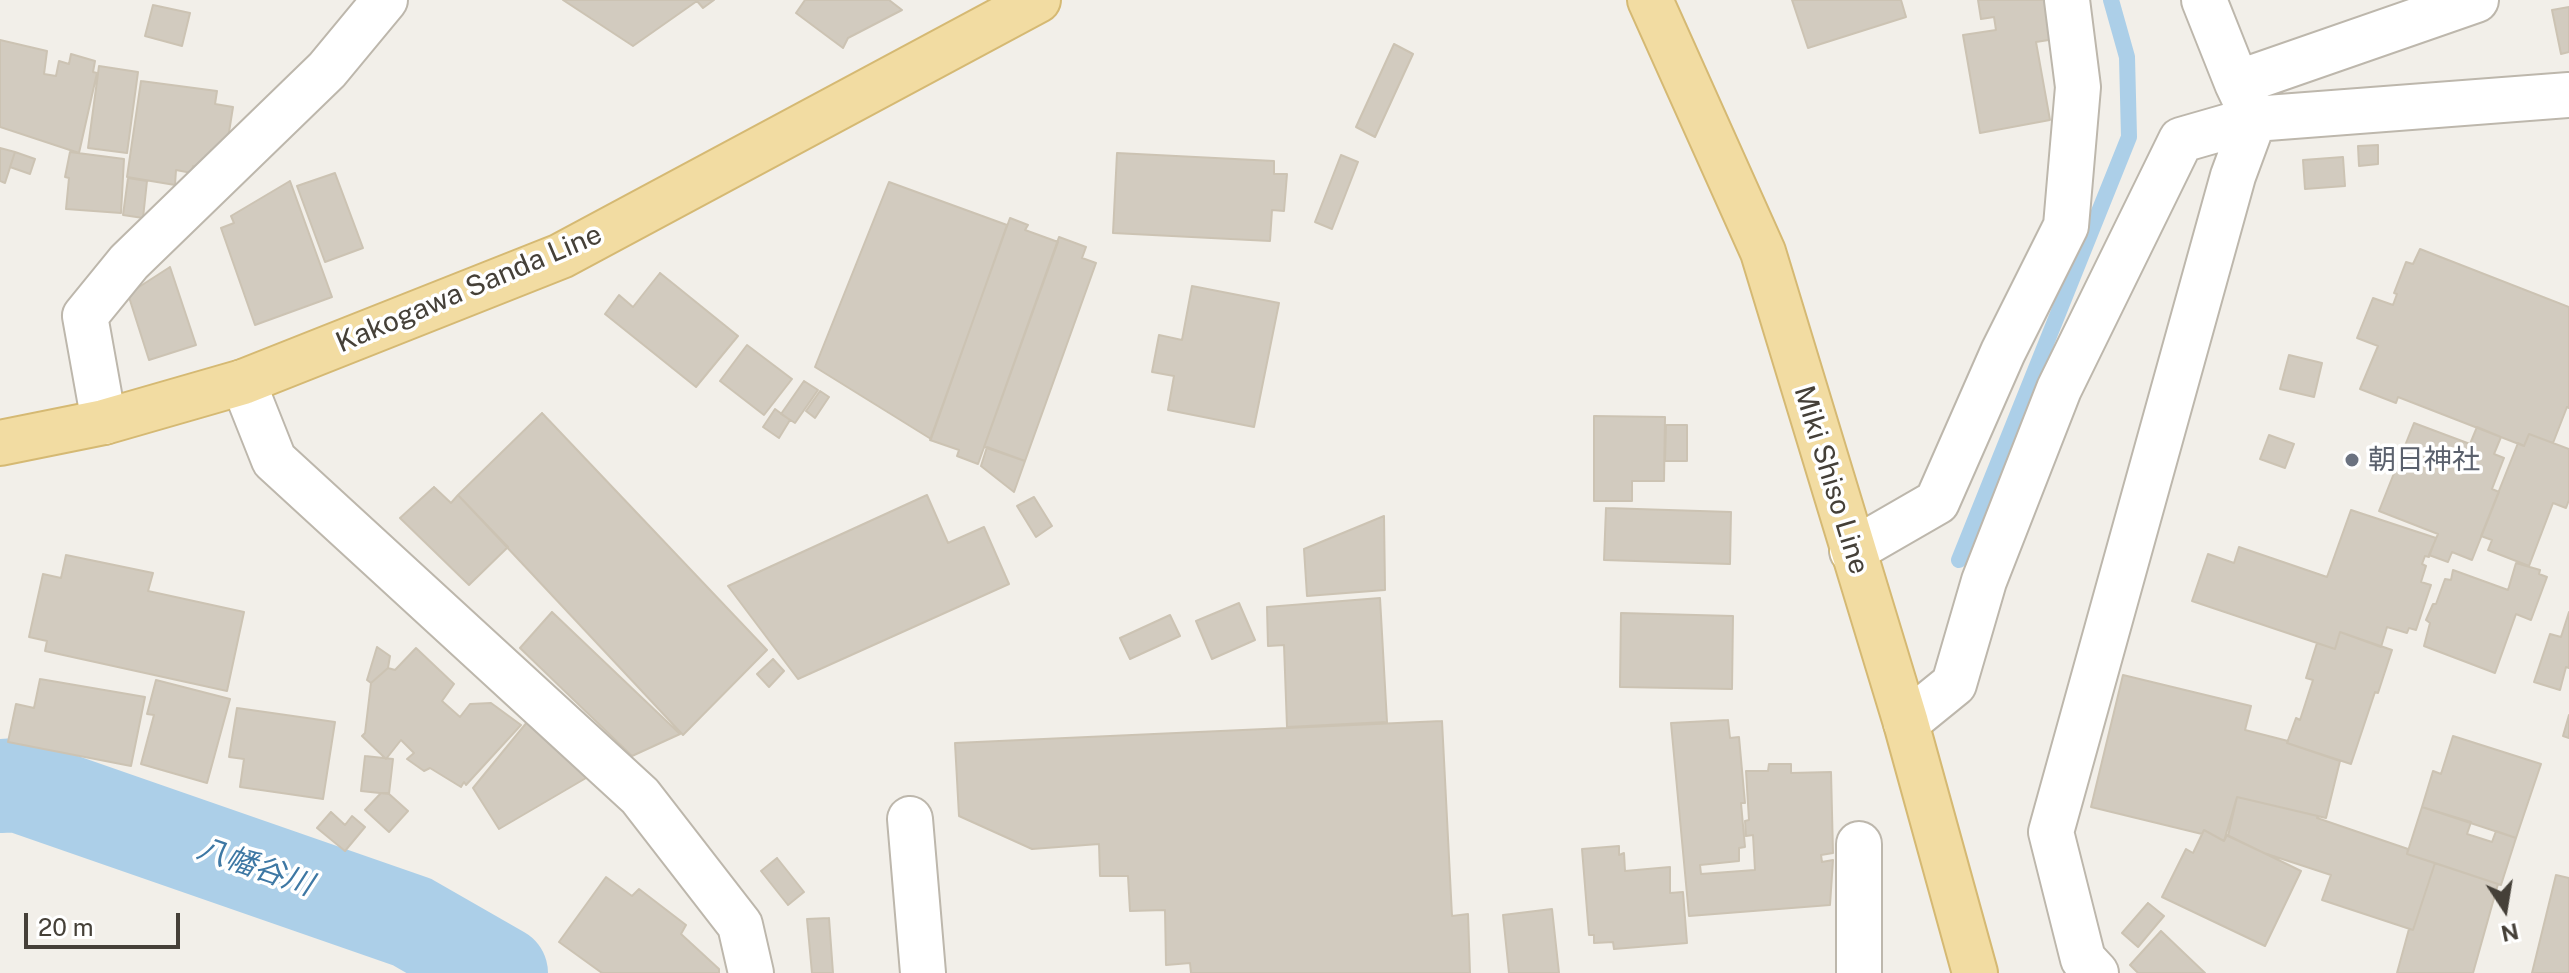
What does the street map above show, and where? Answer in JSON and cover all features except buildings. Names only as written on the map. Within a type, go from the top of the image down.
[{"type":"main road","name":"Kakogawa Sanda Line","points":[[0,443],[104,422],[243,382],[561,256],[1038,0]]},
{"type":"main road","name":"Miki Shiso Line","points":[[1650,0],[1763,252],[1906,723],[1975,973]]},
{"type":"street","points":[[104,422],[85,316],[129,262],[327,70],[385,0]]},
{"type":"street","points":[[1852,551],[1937,502],[2003,352],[2066,226],[2078,87],[2067,0]]},
{"type":"street","points":[[2096,973],[2083,959],[2051,832],[2229,191],[2246,101],[2204,0]]},
{"type":"street","points":[[1906,723],[1954,684],[1984,581],[2059,389],[2181,140],[2246,101],[2476,0]]},
{"type":"street","points":[[2246,101],[2569,95]]},
{"type":"street","points":[[243,382],[274,460],[640,796],[740,925],[751,973]]},
{"type":"street","points":[[910,819],[923,973]]},
{"type":"street","points":[[1859,844],[1859,973]]},
{"type":"waterway","points":[[1959,560],[2129,137],[2127,57],[2111,0]]},
{"type":"waterway","name":"八幡谷川","points":[[0,786],[18,785],[412,922],[501,973]]},
{"type":"place","name":"朝日神社","points":[[2352,460]]}]
